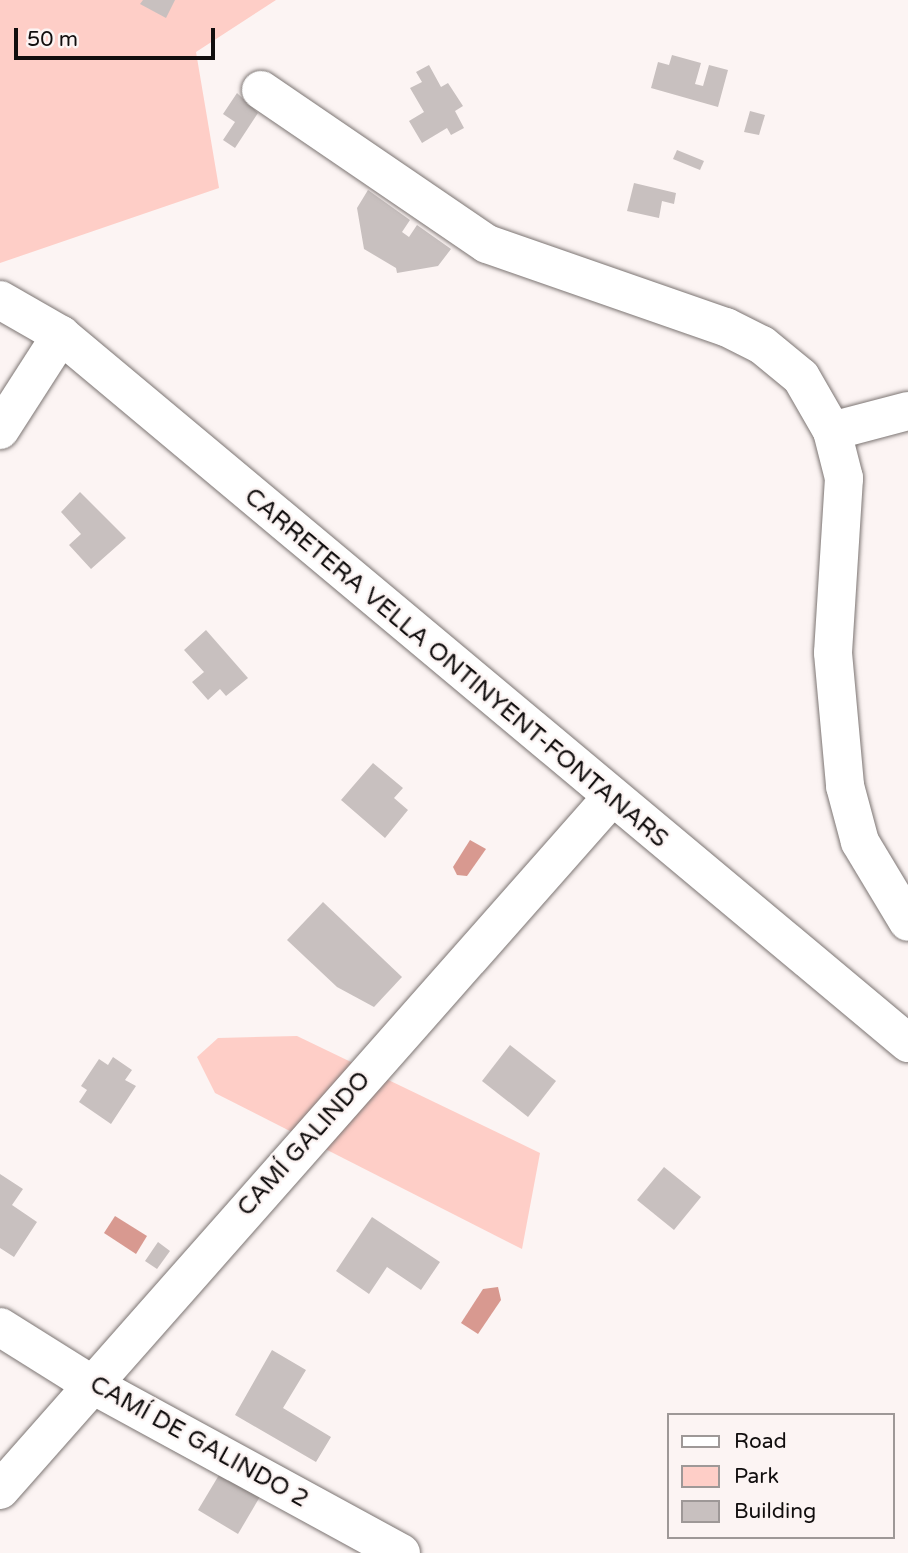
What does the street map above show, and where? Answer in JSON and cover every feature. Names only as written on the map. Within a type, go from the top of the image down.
[{"type":"street","points":[[261,90],[487,244],[515,257],[686,311],[762,345],[801,377],[832,431],[845,478],[833,605],[840,758],[860,842],[908,922]]},
{"type":"street","name":"CARRETERA VELLA ONTINYENT-FONTANARS","points":[[0,300],[61,335],[610,799],[908,1044]]},
{"type":"street","points":[[0,429],[61,335]]},
{"type":"street","points":[[832,431],[908,411]]},
{"type":"street","name":"CAMÍ GALINDO","points":[[0,1490],[610,799]]},
{"type":"street","name":"CAMÍ DE GALINDO 2","points":[[0,1327],[91,1384],[401,1553]]},
{"type":"green space","points":[[0,0],[276,0],[196,52],[219,188],[0,263]]},
{"type":"green space","points":[[297,1036],[540,1153],[522,1249],[215,1093],[197,1057],[218,1038]]},
{"type":"shaded area","points":[[470,840],[486,849],[467,876],[457,875],[453,867]]},
{"type":"shaded area","points":[[115,1216],[147,1236],[136,1254],[104,1233]]},
{"type":"shaded area","points":[[498,1287],[501,1300],[478,1334],[461,1323],[483,1289]]},
{"type":"building","points":[[143,0],[175,0],[166,18],[140,4]]},
{"type":"building","points":[[672,55],[701,63],[695,84],[703,86],[709,65],[728,70],[718,107],[651,88],[658,62],[669,65]]},
{"type":"building","points":[[429,65],[441,87],[448,83],[463,106],[455,111],[464,128],[451,135],[447,128],[422,143],[409,121],[424,112],[410,88],[422,82],[416,72]]},
{"type":"building","points":[[237,93],[258,113],[235,148],[223,140],[235,122],[223,114]]},
{"type":"building","points":[[750,111],[765,115],[759,135],[744,132]]},
{"type":"building","points":[[677,150],[704,161],[700,170],[673,159]]},
{"type":"building","points":[[634,183],[676,193],[674,204],[662,201],[659,218],[627,211]]},
{"type":"building","points":[[368,190],[410,220],[402,232],[409,237],[417,225],[451,249],[438,266],[397,273],[396,268],[364,249],[357,208]]},
{"type":"building","points":[[80,492],[126,538],[91,569],[69,545],[81,534],[61,512]]},
{"type":"building","points":[[206,630],[248,678],[226,696],[220,689],[208,700],[192,682],[204,672],[184,650]]},
{"type":"building","points":[[373,763],[403,788],[394,798],[408,810],[385,838],[341,800]]},
{"type":"building","points":[[323,902],[402,977],[374,1007],[337,987],[287,940]]},
{"type":"building","points":[[510,1045],[556,1081],[528,1117],[482,1081]]},
{"type":"building","points":[[113,1057],[132,1070],[125,1080],[136,1086],[111,1124],[79,1102],[87,1090],[81,1086],[99,1059],[108,1065]]},
{"type":"building","points":[[664,1167],[701,1197],[674,1230],[637,1200]]},
{"type":"building","points":[[0,1174],[23,1189],[12,1205],[37,1222],[14,1257],[0,1248]]},
{"type":"building","points":[[372,1217],[440,1262],[421,1290],[387,1267],[369,1294],[336,1271]]},
{"type":"building","points":[[158,1242],[170,1251],[157,1269],[145,1261]]},
{"type":"building","points":[[272,1350],[306,1370],[283,1408],[331,1437],[316,1462],[235,1415]]},
{"type":"building","points":[[222,1470],[261,1495],[238,1534],[198,1510]]}]
